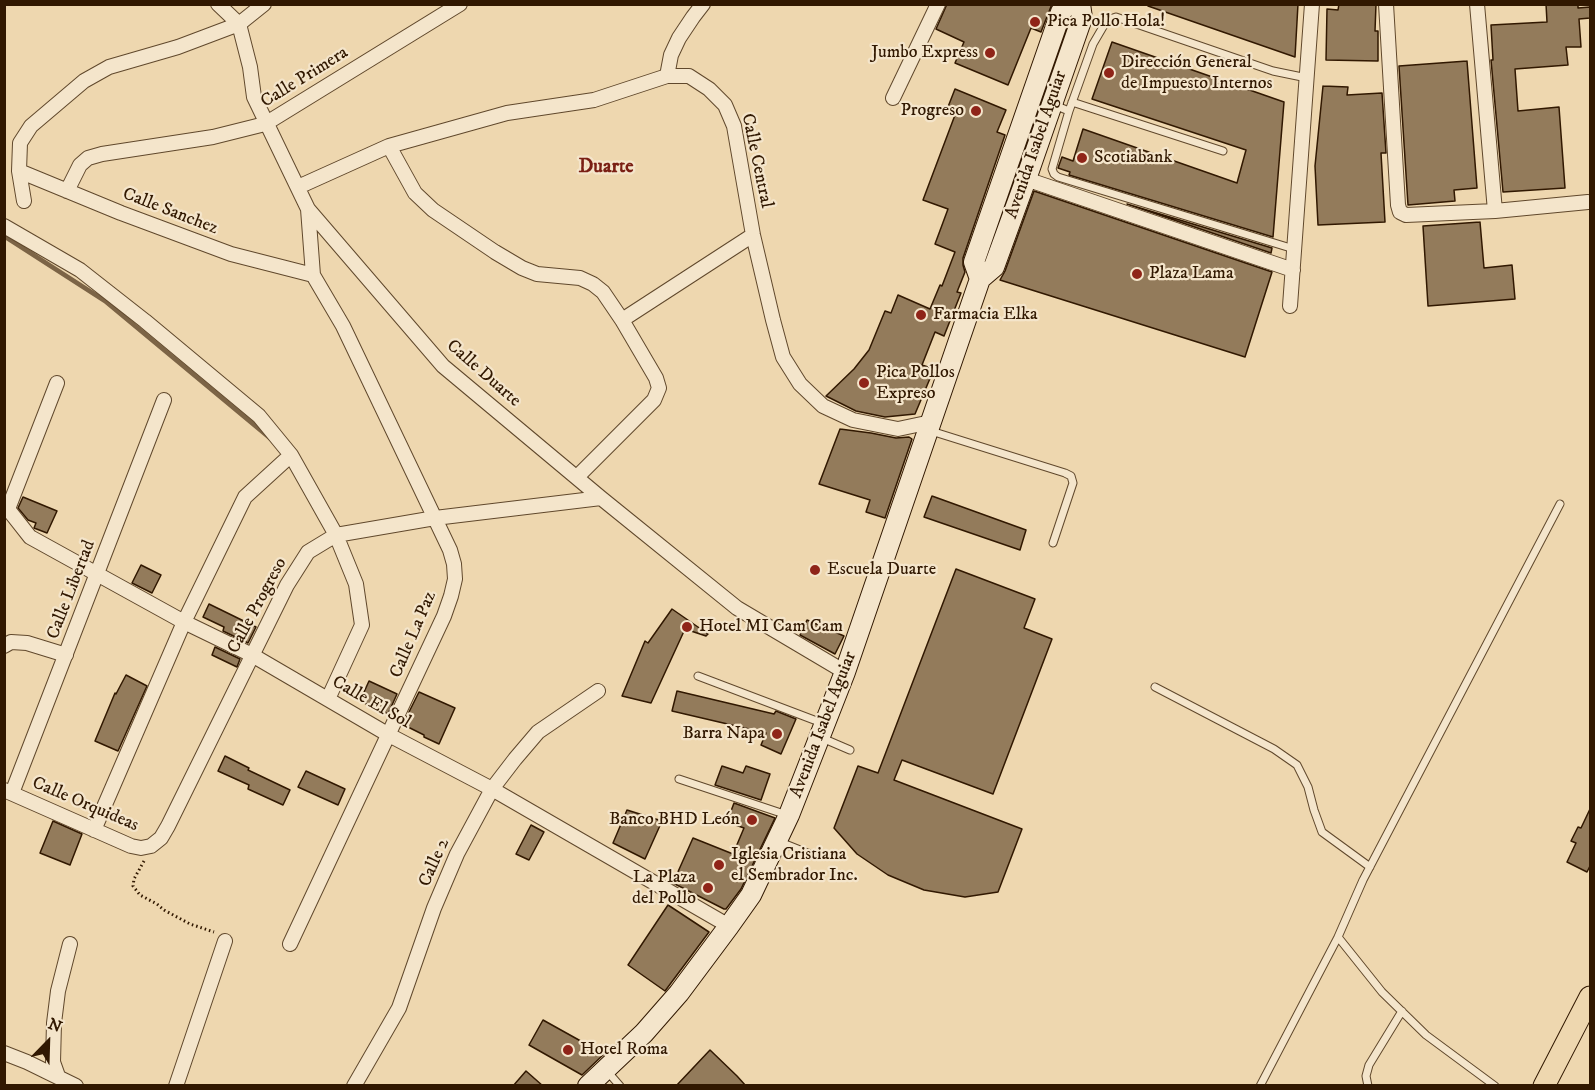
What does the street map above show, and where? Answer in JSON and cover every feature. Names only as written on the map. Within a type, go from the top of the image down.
[{"type":"main road","name":"Avenida Isabel Aguiar","points":[[980,279],[974,262],[1061,12],[1068,4]]},
{"type":"main road","name":"Avenida Isabel Aguiar","points":[[588,1086],[644,1032],[679,993],[729,926],[751,895],[789,815],[845,672],[980,279],[994,267],[1026,179],[1061,107],[1082,18],[1080,4]]},
{"type":"main road","points":[[1006,172],[1026,179]]},
{"type":"main road","points":[[1544,1086],[1590,997]]},
{"type":"street","name":"Calle Duarte","points":[[218,4],[238,24],[250,67],[254,97],[265,124],[308,209],[443,366],[737,608],[845,672]]},
{"type":"street","points":[[24,201],[19,171],[20,143],[31,126],[84,81],[109,67],[178,47],[238,24],[264,4]]},
{"type":"street","name":"Calle Primera","points":[[67,190],[80,165],[88,158],[213,137],[265,124],[460,4]]},
{"type":"street","points":[[667,76],[671,55],[679,38],[703,4]]},
{"type":"street","points":[[893,98],[938,4]]},
{"type":"street","points":[[1290,306],[1312,4]]},
{"type":"street","points":[[1386,4],[1400,212],[1406,215],[1495,211],[1588,202]]},
{"type":"street","points":[[1477,4],[1495,211]]},
{"type":"street","name":"Calle Central","points":[[298,187],[389,146],[507,113],[594,100],[667,76],[689,76],[709,89],[725,105],[734,126],[753,235],[783,357],[800,384],[823,406],[853,420],[898,429],[930,426]]},
{"type":"street","points":[[389,146],[415,193],[433,210],[522,268],[537,274],[580,278],[603,292],[656,378],[659,388],[654,400],[578,477]]},
{"type":"street","name":"Calle Sanchez","points":[[19,171],[121,213],[231,254],[313,275]]},
{"type":"street","points":[[1026,179],[1293,270]]},
{"type":"street","points":[[308,209],[313,275]]},
{"type":"street","points":[[4,226],[80,270],[145,321],[259,416],[291,455],[336,536],[356,585],[362,626],[328,699]]},
{"type":"street","points":[[622,320],[753,235]]},
{"type":"street","name":"Calle La Paz","points":[[290,944],[444,616],[455,579],[450,550],[343,326],[313,275]]},
{"type":"street","points":[[6,507],[57,383]]},
{"type":"street","name":"Calle Libertad","points":[[8,791],[66,655],[164,400]]},
{"type":"street","points":[[94,830],[184,622],[245,497],[291,455]]},
{"type":"street","name":"Calle Progreso","points":[[151,846],[161,838],[168,826],[287,585],[308,552],[336,536],[435,518],[601,498]]},
{"type":"street","name":"Calle El Sol","points":[[6,507],[30,537],[184,622],[252,655],[389,735],[492,789],[729,926]]},
{"type":"street","points":[[4,646],[11,642],[27,643],[66,655]]},
{"type":"street","name":"Calle 2","points":[[354,1086],[399,1008],[457,854],[492,789],[538,732],[598,691]]},
{"type":"street","name":"Calle Orquideas","points":[[8,791],[131,846],[141,848],[151,846]]},
{"type":"street","points":[[176,1086],[225,941]]},
{"type":"street","points":[[58,1076],[53,1062],[54,1023],[58,992],[70,944]]},
{"type":"street","points":[[4,1053],[76,1086]]},
{"type":"lane","points":[[1072,102],[1093,44],[1107,20],[1116,17],[1273,71],[1307,78]]},
{"type":"lane","points":[[1223,151],[1072,102],[1061,107],[1052,169],[1058,177],[1294,249]]},
{"type":"lane","points":[[930,426],[1071,476],[1072,483],[1053,543]]},
{"type":"lane","points":[[1260,1086],[1338,937],[1370,867],[1560,504]]},
{"type":"lane","points":[[698,676],[823,731],[850,750]]},
{"type":"lane","points":[[1155,687],[1274,748],[1297,765],[1308,787],[1322,832],[1370,867]]},
{"type":"lane","points":[[679,780],[789,815]]},
{"type":"lane","points":[[777,841],[810,854]]},
{"type":"lane","points":[[1338,937],[1382,992],[1426,1035],[1495,1086]]},
{"type":"lane","points":[[1368,1086],[1366,1076],[1369,1065],[1402,1011]]},
{"type":"lane","points":[[605,1069],[620,1086]]},
{"type":"path","points":[[151,846],[134,879],[133,886],[140,895],[190,924],[216,933],[225,941]]},
{"type":"building","name":"Jumbo Express","points":[[947,4],[1052,4],[1041,32],[1031,28],[1008,85],[955,63],[964,42],[936,29]]},
{"type":"building","points":[[1148,4],[1298,4],[1295,57],[1148,6]]},
{"type":"building","points":[[1339,4],[1376,4],[1375,31],[1378,31],[1378,61],[1326,60],[1327,9],[1338,10]]},
{"type":"building","points":[[1546,4],[1578,4],[1578,8],[1590,7],[1590,18],[1579,19],[1581,47],[1566,47],[1568,65],[1515,69],[1518,111],[1559,107],[1565,188],[1503,192],[1491,60],[1493,60],[1491,25],[1547,22]]},
{"type":"building","points":[[1112,42],[1284,102],[1273,237],[1069,175],[1070,172],[1058,168],[1062,157],[1073,161],[1083,129],[1237,183],[1246,150],[1092,99]]},
{"type":"building","points":[[1467,61],[1477,188],[1454,190],[1455,201],[1408,205],[1399,66]]},
{"type":"building","points":[[1323,86],[1348,87],[1347,95],[1382,93],[1386,153],[1381,153],[1385,222],[1318,225],[1315,166]]},
{"type":"building","points":[[955,89],[1006,110],[997,132],[1005,135],[963,258],[965,272],[957,292],[961,293],[944,336],[935,332],[922,365],[934,369],[915,414],[885,417],[856,411],[826,396],[854,369],[869,350],[885,311],[891,313],[898,295],[930,309],[955,252],[935,244],[948,209],[923,200],[955,115],[946,112]]},
{"type":"building","name":"Plaza Lama","points":[[1034,191],[1272,272],[1245,357],[1000,280]]},
{"type":"building","points":[[1127,204],[1272,248],[1271,253]]},
{"type":"building","points":[[1480,222],[1484,268],[1512,265],[1515,299],[1428,306],[1423,226]]},
{"type":"building","points":[[840,429],[912,439],[885,518],[866,512],[870,500],[819,484]]},
{"type":"building","points":[[932,496],[1026,530],[1020,550],[924,517]]},
{"type":"building","points":[[23,497],[57,511],[47,533],[34,528],[36,523],[28,520],[18,508]]},
{"type":"building","points":[[141,565],[161,575],[152,593],[132,583]]},
{"type":"building","points":[[956,569],[1035,599],[1024,628],[1052,639],[993,794],[902,760],[894,780],[1022,829],[998,892],[965,897],[924,890],[888,875],[857,854],[834,828],[858,766],[878,773]]},
{"type":"building","points":[[209,604],[256,627],[248,643],[223,631],[224,627],[203,617]]},
{"type":"building","points":[[672,609],[708,634],[706,636],[685,629],[651,703],[622,696],[645,641],[648,643]]},
{"type":"building","points":[[807,620],[844,636],[835,654],[800,635]]},
{"type":"building","points":[[215,647],[240,659],[237,667],[212,655]]},
{"type":"building","points":[[126,675],[147,686],[118,751],[95,741],[115,693]]},
{"type":"building","points":[[369,681],[397,694],[388,714],[360,701]]},
{"type":"building","points":[[677,691],[774,714],[776,711],[796,719],[781,754],[761,745],[766,733],[672,711]]},
{"type":"building","points":[[419,692],[455,708],[439,744],[404,725]]},
{"type":"building","points":[[225,756],[290,790],[283,805],[248,789],[249,785],[218,771]]},
{"type":"building","points":[[722,766],[743,773],[746,766],[770,774],[761,800],[715,785]]},
{"type":"building","points":[[306,771],[345,789],[338,805],[298,787]]},
{"type":"building","points":[[734,803],[775,818],[741,889],[724,909],[673,883],[693,838],[733,854],[744,828],[727,822]]},
{"type":"building","points":[[1590,809],[1590,866],[1587,872],[1567,862],[1576,843],[1571,841],[1578,827],[1581,828]]},
{"type":"building","points":[[627,810],[662,821],[645,859],[613,843]]},
{"type":"building","points":[[53,821],[82,834],[70,865],[40,853]]},
{"type":"building","points":[[531,825],[544,832],[529,860],[516,854]]},
{"type":"building","points":[[668,905],[709,932],[665,991],[628,965]]},
{"type":"building","name":"Hotel Roma","points":[[543,1020],[604,1054],[582,1075],[529,1045]]},
{"type":"building","points":[[710,1050],[737,1076],[746,1086],[676,1086]]},
{"type":"building","points":[[526,1071],[543,1086],[513,1086]]},
{"type":"waterway","points":[[4,236],[105,301],[271,439]]},
{"type":"place","name":"Pica Pollo Hola!","points":[[1035,22]]},
{"type":"place","name":"Jumbo Express","points":[[990,53]]},
{"type":"place","name":"Dirección General de Impuesto Internos","points":[[1109,73]]},
{"type":"place","name":"Progreso","points":[[976,111]]},
{"type":"place","name":"Scotiabank","points":[[1082,158]]},
{"type":"place","name":"Plaza Lama","points":[[1137,274]]},
{"type":"place","name":"Farmacia Elka","points":[[921,315]]},
{"type":"place","name":"Pica Pollos Expreso","points":[[864,383]]},
{"type":"place","name":"Escuela Duarte","points":[[815,570]]},
{"type":"place","name":"Hotel MI Cam Cam","points":[[687,627]]},
{"type":"place","name":"Barra Napa","points":[[777,734]]},
{"type":"place","name":"Banco BHD León","points":[[752,820]]},
{"type":"place","name":"Iglesia Cristiana el Sembrador Inc.","points":[[719,865]]},
{"type":"place","name":"La Plaza del Pollo","points":[[708,888]]},
{"type":"place","name":"Hotel Roma","points":[[568,1050]]},
{"type":"district","name":"Duarte","points":[[606,168]]}]
